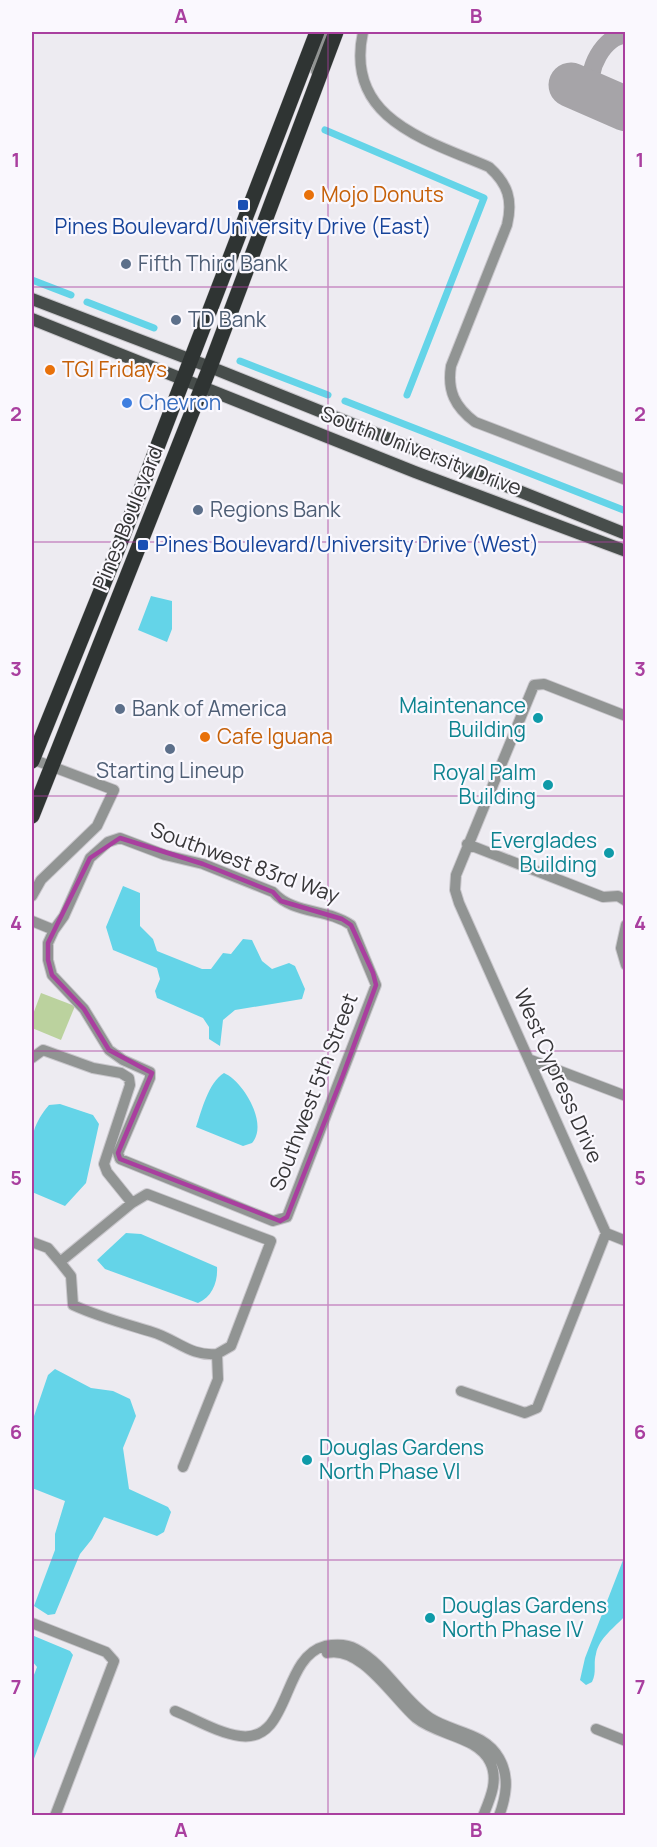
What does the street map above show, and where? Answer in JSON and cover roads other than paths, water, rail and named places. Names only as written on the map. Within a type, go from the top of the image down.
[{"type":"highway","name":"Pines Boulevard","points":[[32,760],[123,536],[317,32]]},
{"type":"highway","name":"Pines Boulevard","points":[[32,816],[210,367],[336,32]]},
{"type":"highway","points":[[286,162],[279,158],[278,152],[296,97],[298,81]]},
{"type":"highway","points":[[259,236],[260,214],[276,168],[269,154]]},
{"type":"highway","points":[[123,536],[123,564],[130,571]]},
{"type":"highway","points":[[97,652],[94,639],[117,577],[110,568]]},
{"type":"main road","name":"South University Drive","points":[[32,299],[210,367],[626,534]]},
{"type":"main road","name":"South University Drive","points":[[32,319],[203,385],[415,472],[626,551]]},
{"type":"street","points":[[312,92],[319,55],[328,32]]},
{"type":"street","points":[[363,32],[361,61],[365,84],[383,114],[417,136],[489,167],[499,175],[508,190],[510,210],[507,225],[451,366],[449,378],[452,396],[462,412],[475,422],[626,480]]},
{"type":"street","name":"West Cypress Drive","points":[[606,1233],[531,1060],[459,903],[455,882],[467,844],[534,685],[544,684],[626,716]]},
{"type":"street","points":[[32,760],[114,790],[97,826],[41,880],[32,896]]},
{"type":"street","name":"Southwest 83rd Way","points":[[54,930],[64,916],[90,858],[108,842],[120,838],[165,855],[203,864],[273,892],[281,901],[310,912],[342,919],[351,925],[374,974]]},
{"type":"street","points":[[467,844],[603,897],[618,896],[626,901]]},
{"type":"street","points":[[32,921],[54,930]]},
{"type":"street","points":[[626,925],[621,948],[626,965]]},
{"type":"street","name":"Southwest 5th Street","points":[[54,930],[48,944],[48,960],[52,975],[84,1010],[109,1050],[123,1060],[150,1072],[150,1078],[118,1153],[120,1160],[273,1221],[280,1221],[286,1217],[376,985],[374,974]]},
{"type":"street","points":[[35,1054],[102,1071],[121,1073],[129,1078],[130,1086],[104,1164],[107,1172],[132,1203]]},
{"type":"street","points":[[531,1060],[626,1096]]},
{"type":"street","points":[[32,1242],[48,1248],[71,1276],[73,1305],[120,1324],[151,1331],[191,1351],[217,1354],[231,1346],[271,1241],[153,1195],[141,1197],[132,1203],[60,1262]]},
{"type":"street","points":[[461,1391],[525,1413],[537,1408],[606,1233],[626,1241]]},
{"type":"street","points":[[183,1467],[218,1379],[217,1354]]},
{"type":"street","points":[[32,1623],[109,1654],[113,1666],[55,1815]]},
{"type":"street","points":[[176,1711],[234,1734],[245,1736],[258,1733],[274,1721],[292,1679],[309,1657],[339,1648],[365,1666],[416,1712],[470,1734],[484,1748],[498,1756],[505,1773],[505,1796],[499,1815]]},
{"type":"street","points":[[596,1729],[626,1741]]},
{"type":"street","points":[[484,1748],[494,1776],[494,1786],[484,1815]]},
{"type":"water","points":[[151,596],[172,601],[172,629],[167,642],[138,630]]},
{"type":"water","points":[[123,886],[140,893],[140,926],[153,939],[157,951],[202,969],[211,969],[223,953],[231,954],[243,939],[252,940],[262,961],[272,969],[289,963],[295,966],[305,989],[302,999],[235,1010],[223,1020],[220,1046],[209,1039],[209,1027],[203,1018],[157,998],[155,991],[160,979],[157,968],[113,950],[106,927]]},
{"type":"water","points":[[224,1073],[246,1094],[256,1115],[256,1135],[252,1143],[243,1146],[196,1127],[210,1090],[218,1077]]},
{"type":"water","points":[[60,1104],[93,1115],[99,1124],[86,1183],[65,1206],[32,1192],[31,1146],[36,1126],[49,1105]]},
{"type":"water","points":[[126,1233],[141,1234],[217,1267],[215,1283],[207,1297],[198,1303],[105,1269],[97,1260]]},
{"type":"water","points":[[55,1369],[91,1388],[113,1391],[130,1399],[136,1416],[123,1448],[129,1489],[168,1507],[171,1512],[164,1532],[157,1536],[104,1517],[92,1539],[80,1554],[55,1614],[48,1615],[34,1606],[55,1550],[55,1534],[65,1501],[32,1488],[32,1422],[48,1375]]},
{"type":"water","points":[[625,1555],[625,1616],[600,1643],[595,1658],[592,1682],[586,1685],[580,1680],[585,1658]]},
{"type":"water","points":[[32,1637],[70,1651],[73,1655],[32,1764],[32,1680],[37,1667],[32,1661]]},
{"type":"waterway","points":[[325,130],[484,198],[407,395]]},
{"type":"waterway","points":[[32,280],[71,295]]},
{"type":"waterway","points":[[87,302],[154,328]]},
{"type":"waterway","points":[[240,361],[328,395]]},
{"type":"waterway","points":[[345,401],[626,511]]},
{"type":"place","name":"Mojo Donuts","points":[[309,195]]},
{"type":"place","name":"Pines Boulevard/University Drive (East)","points":[[243,205]]},
{"type":"place","name":"Fifth Third Bank","points":[[126,264]]},
{"type":"place","name":"TD Bank","points":[[176,320]]},
{"type":"place","name":"TGI Fridays","points":[[50,370]]},
{"type":"place","name":"Chevron","points":[[127,403]]},
{"type":"place","name":"Regions Bank","points":[[198,510]]},
{"type":"place","name":"Pines Boulevard/University Drive (West)","points":[[143,545]]},
{"type":"place","name":"Bank of America","points":[[120,709]]},
{"type":"place","name":"Maintenance Building","points":[[538,718]]},
{"type":"place","name":"Cafe Iguana","points":[[205,737]]},
{"type":"place","name":"Starting Lineup","points":[[170,749]]},
{"type":"place","name":"Royal Palm Building","points":[[548,785]]},
{"type":"place","name":"Everglades Building","points":[[609,853]]},
{"type":"place","name":"Douglas Gardens North Phase VI","points":[[307,1460]]},
{"type":"place","name":"Douglas Gardens North Phase IV","points":[[430,1618]]}]
